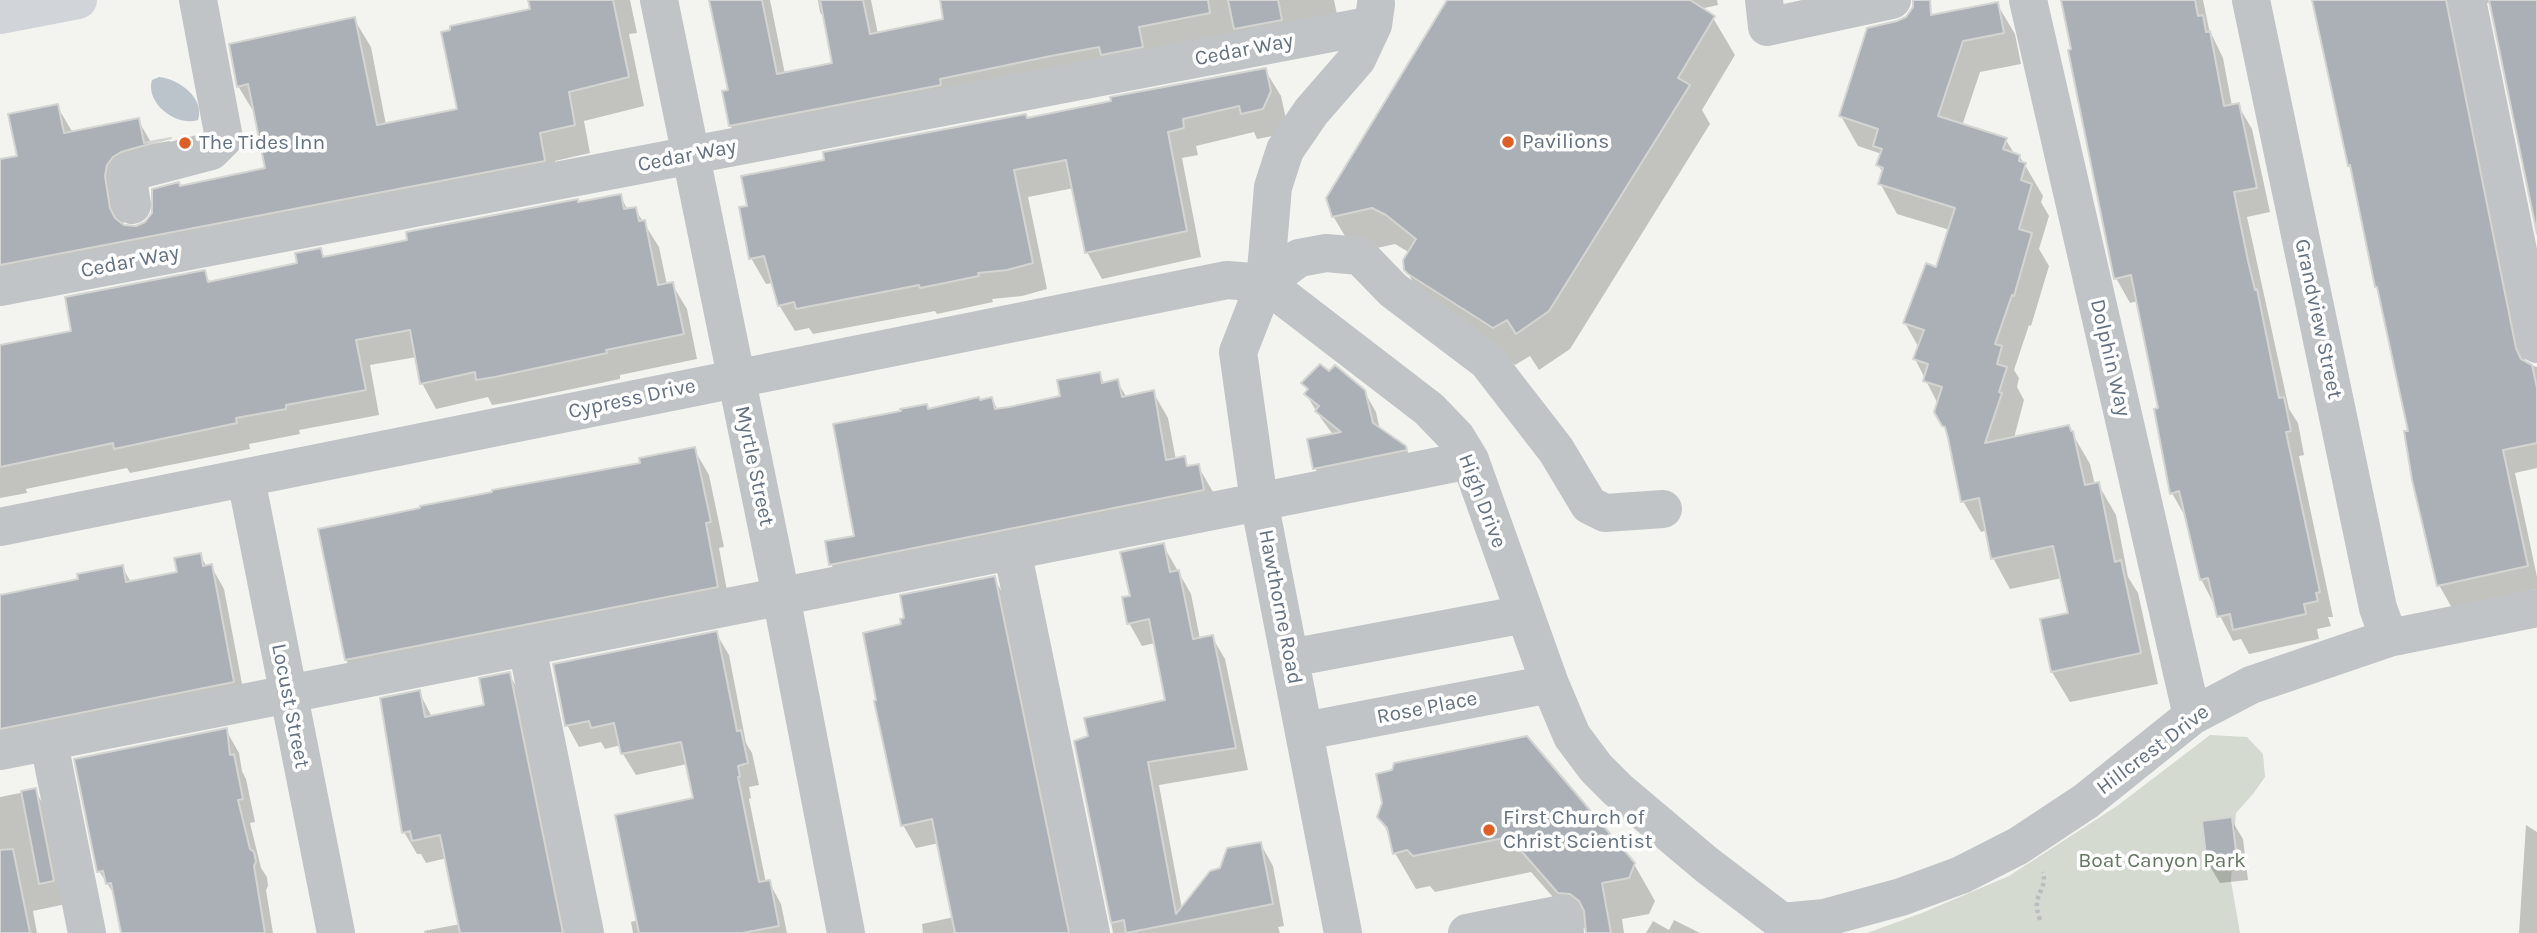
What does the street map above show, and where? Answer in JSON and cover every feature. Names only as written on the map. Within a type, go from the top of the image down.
[{"type":"highway","points":[[0,15],[78,0]]},
{"type":"street","points":[[140,260],[127,173],[212,151],[224,138],[198,0]]},
{"type":"street","name":"Myrtle Street","points":[[659,0],[781,596],[846,933]]},
{"type":"street","points":[[1766,14],[1892,0]]},
{"type":"street","name":"Dolphin Way","points":[[2028,0],[2192,716]]},
{"type":"street","name":"Grandview Street","points":[[2251,0],[2378,608],[2389,638]]},
{"type":"street","points":[[2467,0],[2537,344]]},
{"type":"street","points":[[1265,283],[1273,187],[1285,150],[1311,112],[1357,59],[1375,12]]},
{"type":"street","name":"Cedar Way","points":[[0,287],[691,155],[1375,12]]},
{"type":"street","points":[[1265,283],[1299,258],[1326,253],[1360,257],[1393,290],[1487,361],[1556,450],[1589,505],[1605,513],[1663,509]]},
{"type":"street","name":"Cypress Drive","points":[[0,527],[1227,280],[1265,283]]},
{"type":"street","name":"High Drive","points":[[1265,283],[1429,409],[1456,437],[1470,460],[1550,684],[1572,736],[1604,776],[1784,928]]},
{"type":"street","name":"Hawthorne Road","points":[[1265,283],[1238,352],[1259,501],[1343,933]]},
{"type":"street","points":[[0,751],[1470,460]]},
{"type":"street","name":"Locust Street","points":[[246,479],[336,933]]},
{"type":"street","points":[[1012,550],[1091,933]]},
{"type":"street","name":"Hillcrest Drive","points":[[1784,928],[1900,897],[1961,875],[2018,846],[2086,801],[2192,716],[2251,685],[2389,638],[2537,608]]},
{"type":"street","points":[[1290,658],[1525,614]]},
{"type":"street","points":[[527,648],[585,933]]},
{"type":"street","name":"Rose Place","points":[[1305,731],[1550,684]]},
{"type":"street","points":[[49,743],[87,933]]},
{"type":"street","points":[[1468,933],[1562,914],[1565,933]]},
{"type":"green space","name":"Boat Canyon Park","points":[[2210,735],[2247,737],[2263,754],[2265,777],[2236,813],[2231,881],[2240,933],[1867,933],[2009,876],[2117,806]]},
{"type":"shaded area","points":[[159,77],[175,81],[189,91],[198,104],[198,120],[181,120],[158,105],[151,89],[152,80]]},
{"type":"building","points":[[528,0],[613,0],[629,77],[569,92],[575,125],[540,133],[545,161],[0,265],[0,159],[17,156],[8,114],[58,104],[64,133],[139,118],[144,143],[171,138],[121,152],[107,165],[105,176],[110,208],[115,218],[124,225],[136,226],[145,222],[152,213],[152,189],[179,182],[180,186],[265,168],[248,84],[237,87],[229,44],[355,17],[377,125],[457,109],[441,32],[450,30],[450,26],[530,9]]},
{"type":"building","points":[[709,0],[762,0],[777,74],[832,63],[820,0],[863,0],[870,34],[943,19],[940,0],[1208,0],[1210,13],[1139,27],[1143,47],[1101,55],[1099,47],[1051,56],[940,79],[941,85],[729,126],[722,91],[728,90]]},
{"type":"building","points":[[1228,0],[1278,0],[1282,20],[1234,29]]},
{"type":"building","name":"Pavilions","points":[[1447,0],[1690,0],[1715,16],[1678,78],[1690,85],[1549,311],[1516,334],[1507,320],[1493,328],[1408,274],[1404,270],[1403,260],[1416,239],[1386,215],[1372,208],[1332,217],[1326,198]]},
{"type":"building","points":[[1913,0],[1930,0],[1931,15],[1998,2],[2004,33],[1963,41],[1938,116],[2007,138],[2003,149],[2020,155],[2019,161],[2026,163],[2021,180],[2032,184],[2019,229],[2032,233],[2014,296],[2012,295],[1995,344],[2002,346],[1997,364],[2007,367],[1999,392],[2002,393],[1985,443],[2069,425],[2073,431],[2085,485],[2099,482],[2115,562],[2121,560],[2141,653],[2051,672],[2040,619],[2068,613],[2053,546],[1991,559],[1979,498],[1961,502],[1945,427],[1934,412],[1942,387],[1923,381],[1928,364],[1913,359],[1924,330],[1903,323],[1926,263],[1936,267],[1955,208],[1878,184],[1883,168],[1876,165],[1882,149],[1873,146],[1878,129],[1839,116],[1867,28],[1906,17],[1913,7]]},
{"type":"building","points":[[2061,0],[2195,0],[2198,16],[2203,15],[2206,32],[2210,31],[2224,106],[2239,103],[2257,188],[2234,192],[2279,398],[2284,397],[2291,431],[2286,432],[2320,592],[2316,593],[2318,601],[2304,604],[2306,614],[2233,630],[2230,614],[2217,617],[2208,578],[2200,580],[2179,491],[2170,494],[2154,409],[2158,408],[2131,275],[2114,279],[2068,50],[2071,49]]},
{"type":"building","points":[[2312,0],[2446,0],[2516,348],[2521,359],[2532,365],[2537,388],[2537,443],[2503,450],[2528,566],[2437,586],[2412,480],[2404,431],[2408,431]]},
{"type":"building","points":[[2489,0],[2537,0],[2537,234]]},
{"type":"building","points":[[1266,68],[1271,91],[1263,109],[1241,114],[1239,106],[1183,119],[1184,128],[1168,132],[1187,231],[1085,253],[1066,160],[1014,170],[1033,263],[1007,270],[978,273],[979,276],[920,288],[919,285],[796,309],[794,302],[778,306],[764,256],[749,259],[739,207],[747,206],[741,176],[824,160],[823,152],[1026,114],[1027,118],[1111,101],[1110,97]]},
{"type":"building","points":[[621,194],[624,209],[636,207],[639,221],[645,220],[658,285],[673,282],[684,334],[495,377],[476,380],[475,372],[420,384],[410,330],[356,340],[366,390],[286,405],[286,409],[236,418],[237,423],[114,449],[113,443],[0,467],[0,345],[71,331],[65,297],[205,270],[208,282],[297,263],[295,253],[321,248],[323,257],[407,240],[406,232],[578,199],[578,202]]},
{"type":"building","points":[[1320,364],[1329,371],[1335,365],[1365,390],[1373,423],[1406,446],[1407,450],[1313,469],[1307,439],[1341,432],[1315,411],[1319,406],[1304,394],[1308,389],[1301,383]]},
{"type":"building","points":[[1100,372],[1102,383],[1118,379],[1122,397],[1154,390],[1166,460],[1185,456],[1187,466],[1199,464],[1204,490],[829,565],[825,541],[854,536],[833,424],[927,404],[928,409],[979,397],[980,400],[992,397],[995,409],[1009,407],[1060,396],[1057,380]]},
{"type":"building","points":[[695,447],[711,522],[706,523],[718,587],[345,660],[318,529],[492,490],[640,463],[639,458]]},
{"type":"building","points":[[1164,543],[1170,572],[1179,570],[1193,639],[1213,635],[1236,748],[1148,762],[1176,914],[1210,871],[1220,868],[1227,848],[1261,842],[1273,904],[1126,933],[1124,920],[1111,923],[1074,741],[1088,736],[1084,718],[1165,700],[1149,619],[1127,624],[1122,597],[1130,596],[1120,552]]},
{"type":"building","points":[[201,553],[203,566],[212,564],[234,682],[0,729],[0,595],[78,579],[77,574],[123,565],[126,582],[177,572],[174,558]]},
{"type":"building","points":[[995,576],[1069,933],[955,933],[932,819],[901,826],[874,701],[876,700],[863,633],[901,624],[900,619],[904,618],[900,595]]},
{"type":"building","points":[[717,631],[737,731],[741,730],[748,763],[738,766],[738,777],[759,882],[770,880],[779,926],[742,933],[639,933],[615,815],[693,798],[681,742],[621,754],[614,723],[591,728],[589,721],[565,726],[553,664]]},
{"type":"building","points":[[510,672],[563,933],[460,933],[440,835],[412,841],[410,831],[402,833],[380,698],[420,690],[425,717],[484,705],[479,678]]},
{"type":"building","points":[[227,728],[230,755],[234,754],[243,799],[238,800],[250,849],[254,852],[256,862],[254,866],[265,933],[121,933],[111,883],[106,884],[103,871],[97,872],[74,759]]},
{"type":"building","points":[[1527,736],[1635,863],[1629,878],[1602,883],[1611,933],[1586,933],[1584,911],[1579,901],[1570,894],[1558,893],[1509,837],[1413,856],[1407,850],[1393,854],[1387,828],[1377,817],[1382,803],[1376,774],[1392,770],[1394,763]]},
{"type":"building","points":[[36,788],[54,881],[39,884],[21,791]]},
{"type":"building","points":[[2232,817],[2237,860],[2207,864],[2202,821]]},
{"type":"building","points":[[13,849],[30,933],[0,933],[0,850]]},
{"type":"place","name":"Pavilions","points":[[1508,142]]},
{"type":"place","name":"The Tides Inn","points":[[185,143]]},
{"type":"place","name":"First Church of Christ Scientist","points":[[1489,830]]}]
